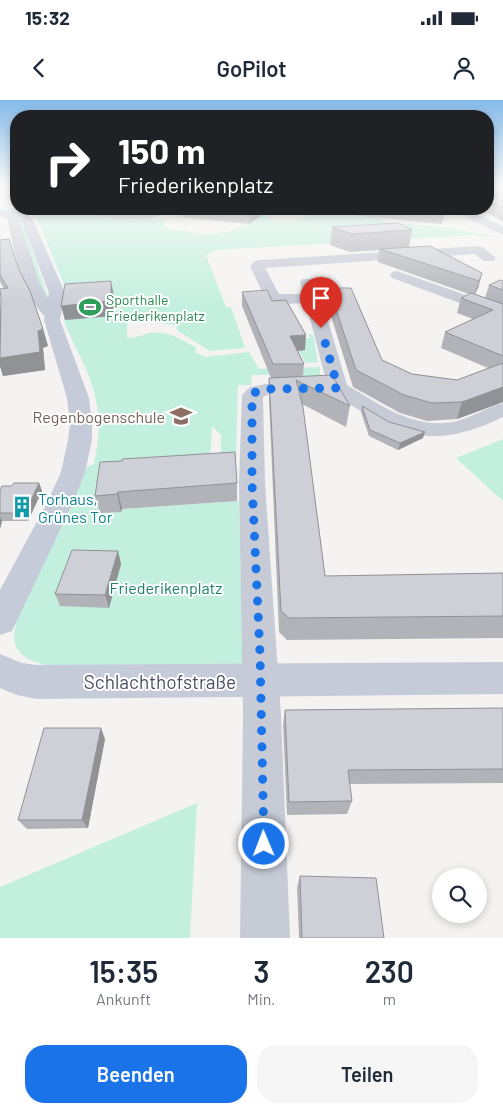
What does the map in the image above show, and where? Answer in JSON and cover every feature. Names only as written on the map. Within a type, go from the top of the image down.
[{"type":"main road","points":[[0,621],[60,503],[73,472],[80,440],[81,424],[78,398],[54,333],[52,314],[57,293],[29,225]]},
{"type":"main road","name":"Schlachthofstraße","points":[[0,670],[17,679],[36,682],[503,678]]},
{"type":"street","points":[[12,225],[13,247],[44,308],[52,314]]},
{"type":"street","points":[[491,225],[503,231]]},
{"type":"street","points":[[313,298],[278,299],[272,297],[257,266],[260,264],[478,250],[489,258]]},
{"type":"street","points":[[294,262],[310,287],[338,388]]},
{"type":"street","points":[[397,275],[503,314]]},
{"type":"street","points":[[265,938],[260,680],[252,483],[252,395],[257,391],[265,389],[338,388],[387,419],[428,432],[461,427],[503,409]]},
{"type":"green space","points":[[17,225],[24,225],[49,300],[46,305]]},
{"type":"green space","name":"Friederikenplatz","points":[[40,225],[165,225],[172,230],[205,234],[234,230],[245,225],[421,225],[499,237],[475,235],[217,250],[206,255],[226,307],[231,307],[245,348],[210,351],[178,331],[176,325],[154,322],[153,318],[127,317],[127,338],[157,332],[169,334],[197,348],[195,352],[205,357],[249,352],[259,369],[296,366],[298,368],[320,367],[320,377],[309,382],[300,375],[251,375],[252,385],[238,385],[236,457],[221,457],[221,435],[212,426],[210,463],[126,466],[121,512],[122,509],[239,501],[243,663],[236,669],[44,665],[26,658],[17,648],[15,631],[26,598],[34,578],[69,513],[83,469],[94,464],[98,443],[99,425],[94,392],[65,323],[66,289]]},
{"type":"green space","points":[[308,333],[313,335],[318,362],[306,363],[299,351],[298,339],[310,338]]},
{"type":"green space","points":[[503,439],[503,501],[456,458]]},
{"type":"green space","points":[[197,803],[190,938],[0,938],[0,887]]},
{"type":"building","points":[[403,225],[412,230],[352,234],[332,227]]},
{"type":"building","points":[[9,239],[19,270],[30,291],[43,329],[38,331],[40,352],[0,358],[0,289],[8,288],[0,275],[0,240]]},
{"type":"building","points":[[430,246],[482,273],[479,281],[380,249]]},
{"type":"building","points":[[500,280],[503,281],[503,290],[489,285]]},
{"type":"building","points":[[111,281],[111,301],[61,306],[65,284]]},
{"type":"building","points":[[329,288],[351,288],[382,360],[412,374],[457,380],[503,363],[503,387],[462,402],[432,403],[404,395],[356,370]]},
{"type":"building","points":[[267,290],[272,301],[286,300],[306,335],[290,336],[304,364],[273,364],[242,292]]},
{"type":"building","points":[[471,293],[503,304],[503,356],[445,332],[493,310],[461,298]]},
{"type":"building","points":[[332,375],[350,406],[296,380],[303,407],[325,576],[503,573],[503,616],[289,618],[281,611],[269,378]]},
{"type":"building","points":[[362,406],[389,422],[425,432],[400,443],[370,430]]},
{"type":"building","points":[[235,452],[237,483],[118,492],[117,494],[95,496],[100,462]]},
{"type":"building","points":[[14,483],[39,483],[25,513],[0,513],[0,490],[2,486],[12,486]]},
{"type":"building","points":[[72,550],[118,551],[105,595],[55,594]]},
{"type":"building","points":[[503,708],[503,769],[348,770],[352,801],[289,802],[285,710]]},
{"type":"building","points":[[44,728],[101,728],[82,820],[18,820]]},
{"type":"building","points":[[300,876],[376,878],[384,938],[302,938]]},
{"type":"place","name":"Sporthalle Friederikenplatz","points":[[90,307]]},
{"type":"place","name":"Regenbogenschule","points":[[181,416]]},
{"type":"place","name":"Torhaus, Grünes Tor","points":[[22,507]]},
{"type":"route","points":[[264,844],[260,654],[252,483],[252,395],[257,391],[265,389],[338,388],[321,328]]}]
